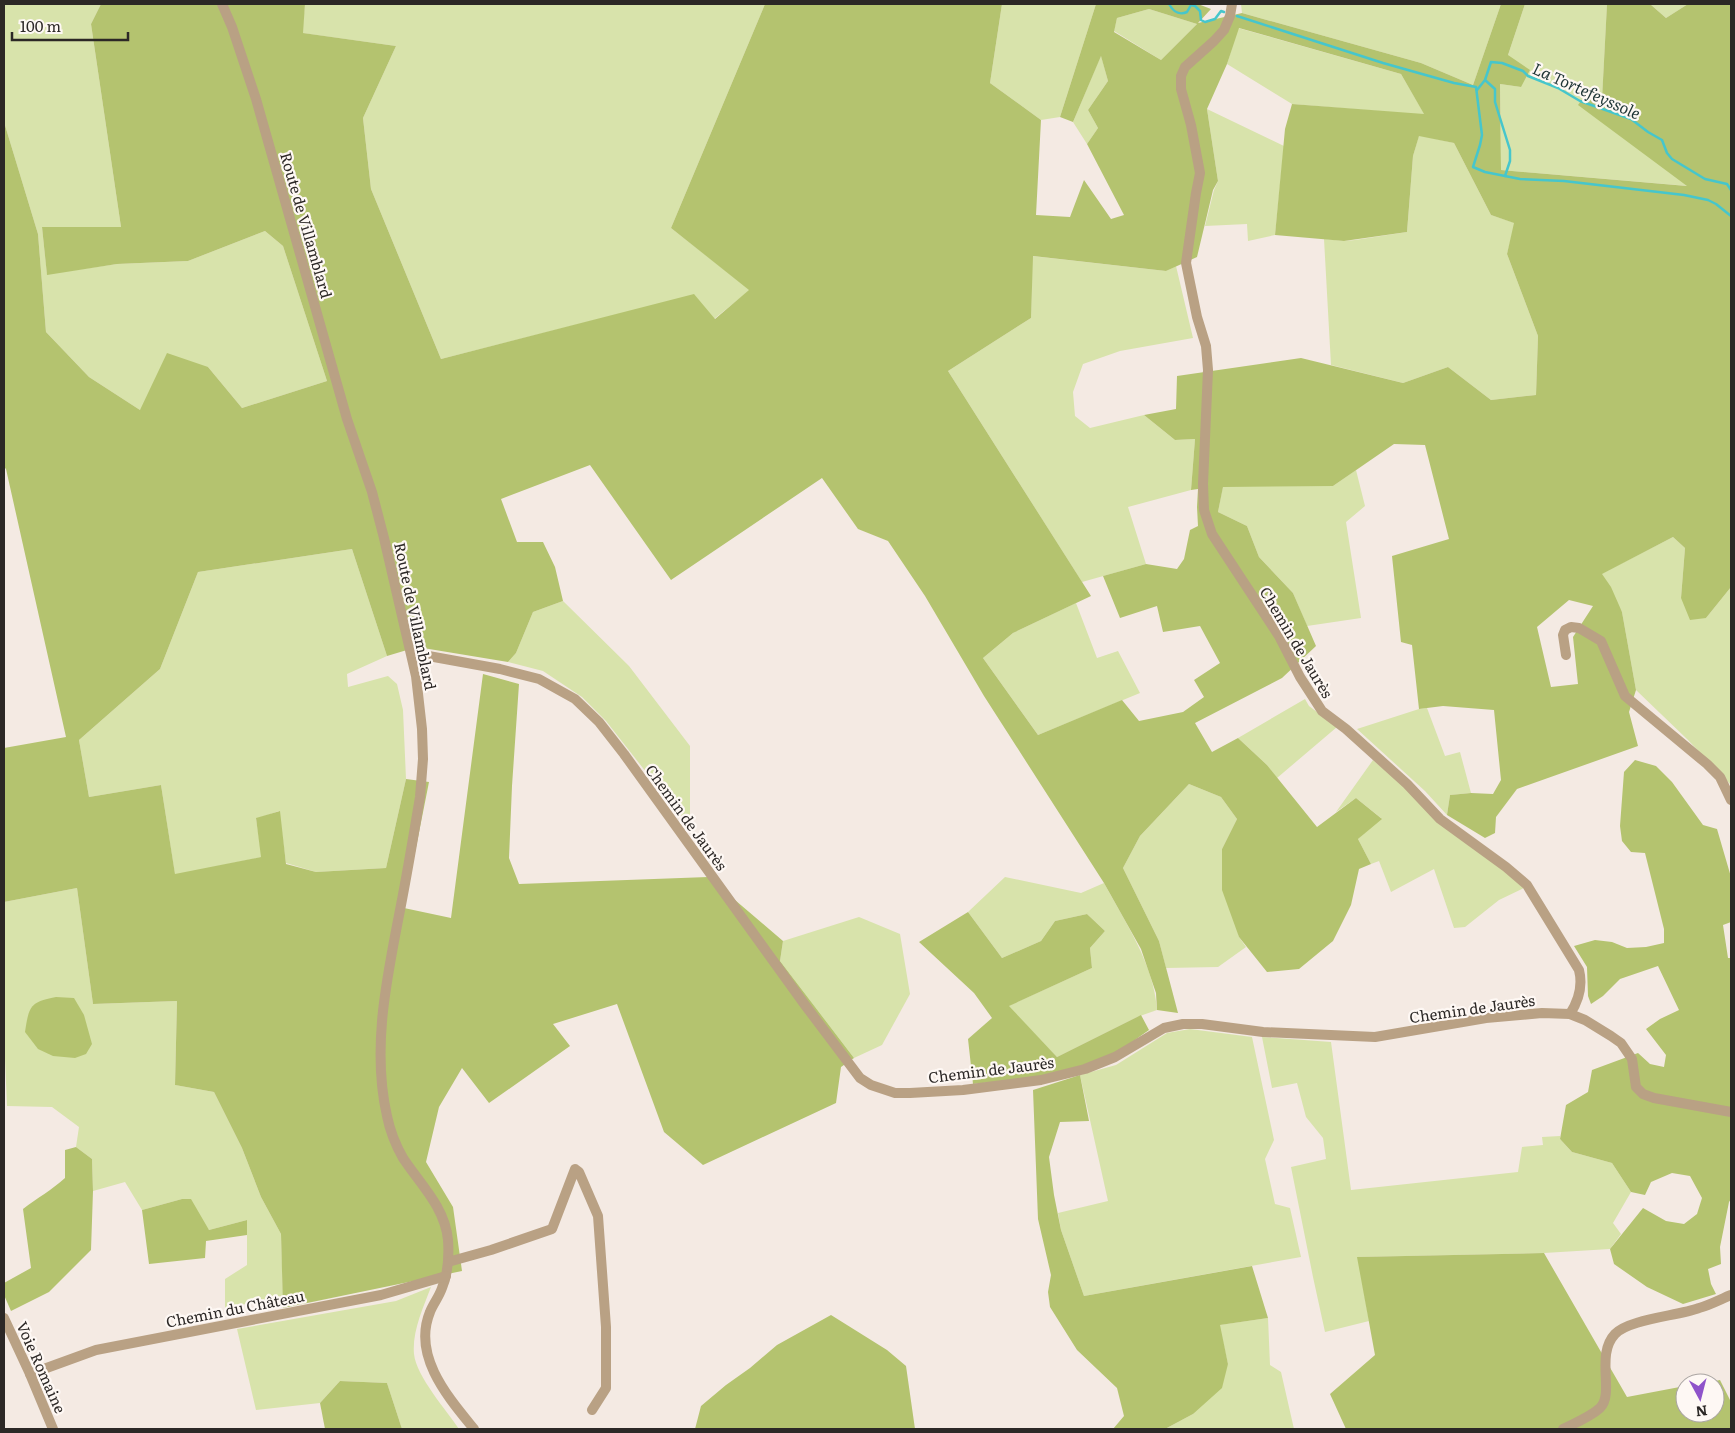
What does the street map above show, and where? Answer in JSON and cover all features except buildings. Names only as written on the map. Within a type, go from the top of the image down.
[{"type":"street","name":"Route de Villamblard","points":[[222,4],[232,27],[256,99],[347,419],[372,492],[412,653],[422,729],[422,780],[386,986],[381,1056],[383,1090],[386,1115],[393,1139],[403,1158],[431,1195],[442,1218],[448,1238],[446,1276],[425,1325],[425,1343],[428,1359],[438,1380],[474,1429]]},
{"type":"street","name":"Chemin de Jaurès","points":[[412,653],[538,678],[575,699],[599,722],[624,754],[805,1006],[860,1078],[871,1086],[895,1093],[923,1093],[1041,1080],[1085,1069],[1115,1057],[1164,1028],[1183,1024],[1202,1024],[1263,1032],[1375,1037],[1513,1015],[1570,1014],[1578,1002],[1582,980],[1579,970],[1528,885],[1440,819],[1407,784],[1346,729],[1322,711],[1300,677],[1279,636],[1212,534],[1204,510],[1203,484],[1208,370],[1206,346],[1186,263],[1200,173],[1191,125],[1181,89],[1181,76],[1185,67],[1214,42],[1224,30],[1230,16],[1232,4]]},
{"type":"street","points":[[1566,655],[1565,630],[1571,627],[1580,628],[1601,641],[1625,696],[1707,764],[1720,777],[1731,800]]},
{"type":"street","points":[[1570,1014],[1585,1020],[1620,1043],[1632,1059],[1636,1087],[1644,1094],[1731,1112]]},
{"type":"street","points":[[448,1262],[491,1250],[552,1229],[575,1169],[579,1172],[598,1216],[606,1327],[606,1388],[592,1410]]},
{"type":"street","name":"Chemin du Château","points":[[30,1374],[96,1350],[381,1295],[446,1276]]},
{"type":"street","points":[[1563,1429],[1588,1415],[1603,1403],[1606,1390],[1605,1352],[1614,1334],[1638,1323],[1700,1308],[1731,1295]]},
{"type":"street","name":"Voie Romaine","points":[[4,1318],[53,1429]]},
{"type":"green space","points":[[4,4],[101,4],[91,24],[121,227],[42,227],[47,274],[117,264],[188,261],[265,231],[283,246],[327,381],[242,408],[208,367],[140,410],[89,377],[46,332],[38,234],[4,122]]},
{"type":"green space","points":[[101,4],[305,4],[303,33],[396,46],[363,118],[371,189],[441,359],[694,294],[715,319],[749,290],[671,228],[765,4],[1002,4],[990,83],[1041,120],[1036,215],[1070,217],[1084,180],[1111,219],[1124,215],[1087,144],[1098,128],[1088,110],[1108,81],[1101,56],[1073,122],[1060,117],[1096,4],[1198,4],[1211,9],[1198,23],[1242,13],[1421,63],[1473,85],[1501,4],[1525,4],[1508,55],[1530,70],[1521,87],[1500,84],[1501,170],[1687,186],[1578,105],[1587,93],[1602,99],[1607,4],[1650,4],[1666,18],[1688,4],[1731,4],[1731,587],[1706,618],[1690,620],[1681,598],[1685,548],[1673,537],[1602,574],[1611,587],[1622,612],[1636,690],[1629,712],[1638,746],[1517,789],[1496,817],[1495,833],[1485,838],[1447,815],[1450,795],[1471,793],[1493,794],[1501,780],[1494,710],[1443,706],[1419,709],[1412,645],[1401,642],[1392,556],[1449,539],[1425,445],[1394,444],[1333,486],[1223,487],[1218,512],[1247,526],[1259,557],[1293,593],[1316,646],[1282,678],[1195,723],[1212,752],[1238,738],[1267,765],[1317,827],[1356,798],[1382,819],[1358,839],[1371,864],[1359,869],[1351,905],[1333,941],[1299,969],[1267,972],[1239,937],[1222,890],[1222,849],[1237,819],[1221,797],[1189,784],[1140,836],[1123,868],[1159,941],[1178,1013],[1157,1010],[1156,993],[1141,949],[1104,883],[984,696],[925,596],[888,541],[858,529],[822,478],[671,580],[590,465],[501,499],[517,542],[543,542],[555,567],[563,601],[533,612],[516,653],[508,662],[417,647],[387,656],[352,549],[198,572],[160,669],[79,740],[89,797],[161,785],[175,874],[261,857],[256,818],[280,811],[286,864],[316,872],[386,868],[406,779],[429,782],[404,908],[451,918],[483,674],[519,684],[509,858],[519,884],[708,877],[783,941],[780,961],[854,1058],[841,1067],[836,1103],[703,1165],[664,1132],[617,1004],[553,1024],[570,1046],[489,1103],[462,1068],[439,1107],[426,1162],[453,1207],[462,1271],[283,1308],[281,1234],[261,1197],[242,1148],[214,1092],[175,1085],[177,1001],[93,1004],[77,888],[4,902],[4,748],[66,737],[6,469],[4,467],[4,122],[38,234],[46,332],[89,377],[140,410],[167,353],[208,367],[242,408],[327,381],[283,246],[265,231],[188,261],[117,264],[47,275],[42,227],[121,227],[91,24]],"holes":[[[1149,9],[1197,24],[1161,60],[1114,32],[1117,18]],[[1239,28],[1401,74],[1424,114],[1292,104],[1285,129],[1275,235],[1344,241],[1407,232],[1413,156],[1419,136],[1454,143],[1491,215],[1514,223],[1507,254],[1538,336],[1536,395],[1491,400],[1448,367],[1403,383],[1301,358],[1177,376],[1176,409],[1144,415],[1175,440],[1195,439],[1191,490],[1198,489],[1198,526],[1190,530],[1184,559],[1177,569],[1146,564],[1103,576],[1120,618],[1157,606],[1163,632],[1200,626],[1220,663],[1194,680],[1204,697],[1183,712],[1139,721],[1122,700],[1038,735],[983,658],[1013,633],[1091,596],[948,371],[1031,318],[1033,256],[1166,271],[1197,257],[1213,190],[1218,181],[1207,109],[1227,64]],[[1569,600],[1593,606],[1573,637],[1578,684],[1551,687],[1537,627]]]},
{"type":"green space","points":[[305,4],[765,4],[671,228],[750,290],[714,319],[694,295],[441,359],[371,189],[363,118],[396,46],[302,33]]},
{"type":"green space","points":[[1002,4],[1096,4],[1060,117],[1041,120],[990,83]]},
{"type":"green space","points":[[1241,4],[1501,4],[1473,85],[1421,63],[1242,13]]},
{"type":"green space","points":[[1525,4],[1607,4],[1602,100],[1688,186],[1501,170],[1500,84],[1521,87],[1508,55]]},
{"type":"green space","points":[[1650,4],[1688,4],[1666,18]]},
{"type":"green space","points":[[1149,9],[1197,24],[1161,60],[1114,31],[1117,18]]},
{"type":"green space","points":[[1238,28],[1401,74],[1425,115],[1292,104],[1227,64]]},
{"type":"green space","points":[[1101,55],[1108,81],[1088,110],[1098,128],[1087,144],[1073,122]]},
{"type":"green space","points":[[1207,109],[1284,146],[1275,235],[1248,241],[1247,224],[1205,226],[1218,181]]},
{"type":"green space","points":[[1419,135],[1454,143],[1491,215],[1515,223],[1507,254],[1538,336],[1536,395],[1491,400],[1448,367],[1403,383],[1331,365],[1324,239],[1344,241],[1407,232],[1413,156]]},
{"type":"green space","points":[[1032,256],[1166,271],[1176,266],[1193,338],[1120,351],[1083,364],[1073,392],[1075,416],[1090,428],[1144,415],[1175,440],[1195,439],[1191,490],[1128,507],[1146,564],[1082,582],[948,371],[1031,318]]},
{"type":"green space","points":[[1356,470],[1365,506],[1346,522],[1361,618],[1307,626],[1293,593],[1259,557],[1247,526],[1218,512],[1223,486],[1333,486]]},
{"type":"green space","points":[[1673,537],[1685,548],[1681,598],[1706,618],[1731,587],[1731,788],[1730,784],[1687,739],[1636,690],[1622,612],[1601,574]]},
{"type":"green space","points":[[352,549],[387,656],[347,674],[348,687],[388,676],[397,684],[403,710],[406,779],[386,868],[316,872],[286,863],[279,811],[256,819],[262,857],[175,875],[161,785],[89,797],[79,740],[160,669],[198,572]]},
{"type":"green space","points":[[563,601],[629,666],[690,746],[690,828],[606,721],[582,697],[543,671],[508,662],[516,653],[533,612]]},
{"type":"green space","points":[[1076,603],[1097,658],[1118,651],[1140,693],[1038,735],[983,658],[1013,633]]},
{"type":"green space","points":[[1305,699],[1309,706],[1337,727],[1277,778],[1267,765],[1238,738]]},
{"type":"green space","points":[[1427,708],[1445,756],[1460,752],[1471,793],[1450,795],[1447,815],[1425,791],[1357,729]]},
{"type":"green space","points":[[1373,760],[1524,888],[1499,900],[1465,927],[1454,928],[1434,869],[1391,892],[1379,861],[1371,864],[1358,839],[1381,818],[1356,798],[1336,812]]},
{"type":"green space","points":[[1635,760],[1656,766],[1672,782],[1703,825],[1717,829],[1731,877],[1731,922],[1723,925],[1728,958],[1731,958],[1731,1199],[1720,1247],[1721,1264],[1708,1269],[1711,1284],[1716,1294],[1683,1304],[1647,1287],[1614,1264],[1610,1249],[1643,1208],[1666,1221],[1684,1224],[1697,1214],[1702,1198],[1690,1176],[1672,1173],[1651,1182],[1645,1195],[1631,1192],[1612,1163],[1572,1152],[1560,1139],[1566,1105],[1588,1092],[1592,1070],[1638,1053],[1650,1064],[1664,1067],[1666,1055],[1646,1029],[1660,1019],[1679,1010],[1658,966],[1620,979],[1603,996],[1591,1004],[1588,996],[1587,967],[1574,946],[1595,940],[1612,942],[1627,948],[1646,947],[1664,943],[1664,929],[1645,853],[1631,852],[1622,841],[1620,826],[1624,772]]},
{"type":"green space","points":[[1189,784],[1221,797],[1237,819],[1222,849],[1239,937],[1246,947],[1218,967],[1166,968],[1159,941],[1123,868],[1140,836]]},
{"type":"green space","points":[[1005,877],[1081,893],[1104,883],[1144,960],[1155,993],[1157,1010],[1137,1017],[1057,1057],[1008,1006],[1092,968],[1090,948],[1105,931],[1087,914],[1055,921],[1041,941],[1002,958],[968,912]]},
{"type":"green space","points":[[77,888],[93,1004],[177,1001],[175,1085],[214,1092],[242,1148],[261,1197],[281,1234],[283,1297],[225,1308],[225,1279],[247,1265],[247,1220],[209,1230],[182,1199],[142,1210],[125,1182],[93,1191],[92,1159],[76,1147],[79,1127],[52,1107],[7,1106],[4,1035],[4,902]]},
{"type":"green space","points":[[968,912],[1002,958],[1041,941],[1055,921],[1087,914],[1105,931],[1090,948],[1092,968],[1009,1006],[1057,1057],[1141,1015],[1149,1030],[1113,1054],[1080,1068],[1045,1076],[973,1084],[968,1039],[992,1018],[974,993],[919,942]]},
{"type":"green space","points":[[859,917],[900,934],[910,994],[882,1045],[854,1058],[780,961],[783,941]]},
{"type":"green space","points":[[56,997],[74,998],[84,1015],[92,1044],[86,1054],[75,1058],[53,1056],[38,1049],[25,1032],[32,1007],[36,1003]]},
{"type":"green space","points":[[1190,1029],[1252,1037],[1274,1140],[1265,1159],[1275,1204],[1290,1208],[1301,1257],[1084,1296],[1061,1230],[1058,1213],[1108,1201],[1080,1075],[1116,1065],[1167,1033]]},
{"type":"green space","points":[[1262,1037],[1331,1042],[1351,1190],[1518,1172],[1522,1147],[1543,1145],[1542,1137],[1560,1136],[1560,1139],[1572,1152],[1612,1163],[1631,1192],[1613,1223],[1621,1234],[1610,1249],[1544,1253],[1358,1257],[1369,1321],[1325,1332],[1291,1167],[1326,1159],[1323,1138],[1306,1117],[1297,1083],[1272,1088]]},
{"type":"green space","points":[[1080,1075],[1089,1121],[1060,1122],[1049,1157],[1061,1230],[1084,1296],[1252,1266],[1268,1318],[1220,1325],[1228,1364],[1222,1388],[1193,1414],[1165,1429],[1113,1429],[1124,1416],[1117,1388],[1077,1350],[1050,1307],[1048,1292],[1051,1275],[1038,1219],[1033,1090]]},
{"type":"green space","points":[[76,1147],[92,1159],[91,1250],[49,1292],[11,1311],[4,1295],[4,1283],[31,1268],[23,1209],[65,1178],[65,1150]]},
{"type":"green space","points":[[182,1199],[191,1199],[209,1230],[247,1220],[247,1235],[206,1241],[205,1258],[149,1264],[142,1210]]},
{"type":"green space","points":[[1544,1253],[1627,1397],[1675,1388],[1675,1423],[1725,1423],[1725,1390],[1731,1402],[1731,1429],[1346,1429],[1330,1394],[1375,1355],[1357,1257]]},
{"type":"green space","points":[[431,1287],[416,1329],[414,1354],[416,1363],[426,1383],[459,1429],[402,1429],[387,1383],[340,1381],[320,1403],[256,1410],[237,1329],[396,1301]]},
{"type":"green space","points":[[831,1315],[887,1350],[906,1366],[915,1429],[695,1429],[701,1406],[726,1385],[777,1345]]},
{"type":"green space","points":[[1268,1318],[1270,1365],[1281,1372],[1294,1429],[1165,1429],[1193,1414],[1228,1364],[1219,1325]]},
{"type":"green space","points":[[340,1381],[387,1383],[402,1429],[325,1429],[320,1403]]},
{"type":"waterway","name":"La Tortefeyssole","points":[[1169,4],[1178,13],[1187,12],[1191,5],[1195,6],[1200,11],[1201,20],[1205,22],[1215,19],[1221,11],[1224,12]]},
{"type":"waterway","name":"La Tortefeyssole","points":[[1237,16],[1383,63],[1454,83],[1476,87],[1482,135],[1473,167],[1485,172],[1520,179],[1564,181],[1684,195],[1708,200],[1731,216]]},
{"type":"waterway","name":"La Tortefeyssole","points":[[1477,90],[1485,80],[1491,62],[1502,63],[1523,71],[1528,76],[1558,88],[1580,101],[1631,119],[1662,140],[1667,153],[1672,159],[1705,179],[1727,184],[1731,190]]},
{"type":"waterway","name":"La Tortefeyssole","points":[[1485,80],[1495,89],[1495,102],[1510,150],[1510,161],[1505,176]]}]
